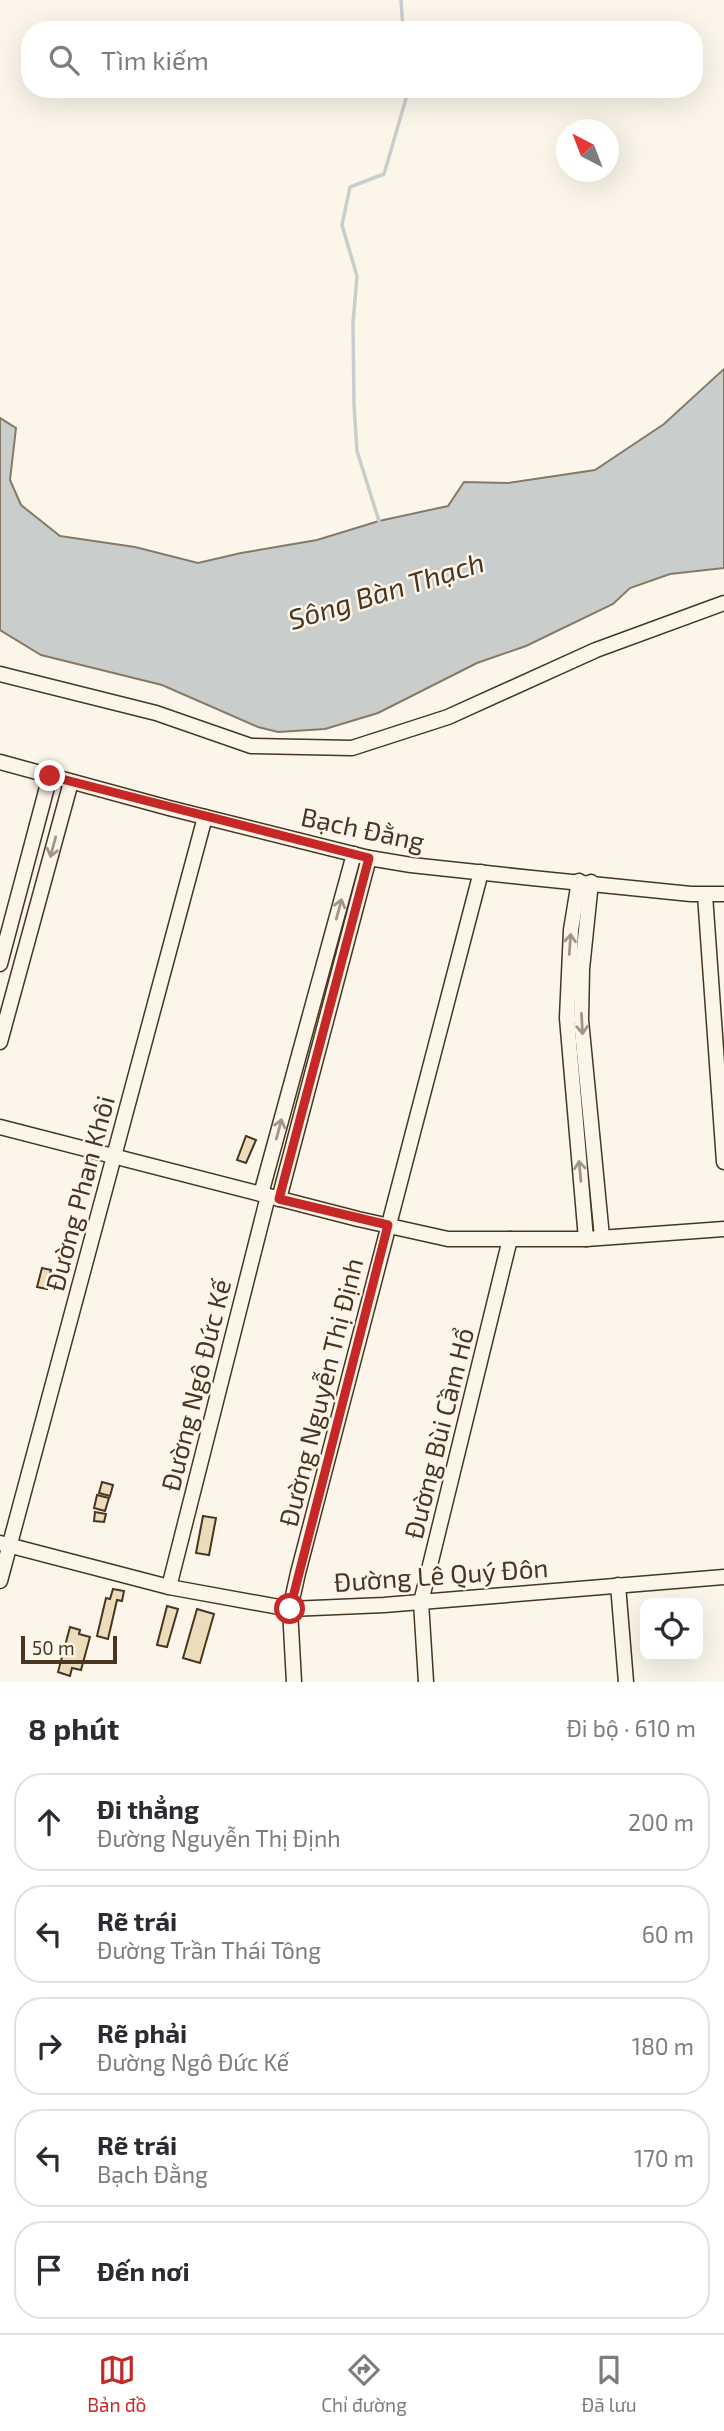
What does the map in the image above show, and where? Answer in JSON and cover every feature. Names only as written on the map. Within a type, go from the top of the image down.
[{"type":"street","points":[[0,674],[156,713],[251,746],[352,748],[448,717],[596,650],[724,603]]},
{"type":"street","name":"Bạch Đằng","points":[[0,762],[369,858],[705,895],[724,894]]},
{"type":"street","points":[[0,964],[50,776]]},
{"type":"street","points":[[0,1042],[71,782]]},
{"type":"street","name":"Đường Phan Khôi","points":[[0,1581],[5,1544],[205,817]]},
{"type":"street","name":"Đường Ngô Đức Kế","points":[[169,1587],[270,1196],[354,854]]},
{"type":"street","name":"Đường Ngô Đức Kế","points":[[270,1196],[369,858]]},
{"type":"street","name":"Đường Nguyễn Thị Định","points":[[294,1682],[290,1609],[481,872]]},
{"type":"street","points":[[585,882],[581,1020],[603,1237]]},
{"type":"street","points":[[585,882],[570,942],[567,1018],[586,1239]]},
{"type":"street","points":[[705,895],[724,1162]]},
{"type":"street","points":[[0,1127],[113,1158],[448,1239],[586,1239],[724,1229]]},
{"type":"street","name":"Đường Bùi Cầm Hổ","points":[[426,1682],[421,1602],[510,1239]]},
{"type":"street","name":"Đường Lê Quý Đôn","points":[[5,1544],[169,1587],[290,1609],[421,1602],[724,1577]]},
{"type":"street","points":[[618,1585],[626,1682]]},
{"type":"water","name":"Sông Bàn Thạch","points":[[724,369],[724,568],[670,574],[630,588],[613,604],[526,646],[477,663],[378,713],[325,729],[278,732],[258,727],[162,685],[41,655],[0,630],[0,418],[16,428],[10,480],[21,505],[60,536],[135,547],[198,563],[317,540],[379,521],[448,506],[464,482],[508,483],[595,470],[664,424]]},
{"type":"building","points":[[246,1136],[256,1140],[246,1163],[237,1160]]},
{"type":"building","points":[[42,1268],[51,1270],[47,1289],[37,1287]]},
{"type":"building","points":[[102,1482],[113,1485],[110,1496],[99,1493]]},
{"type":"building","points":[[97,1495],[109,1498],[105,1511],[94,1508]]},
{"type":"building","points":[[95,1512],[106,1514],[104,1522],[94,1521]]},
{"type":"building","points":[[203,1516],[216,1518],[209,1555],[196,1553]]},
{"type":"building","points":[[113,1589],[124,1591],[122,1601],[117,1600],[108,1639],[97,1636],[106,1598],[110,1599]]},
{"type":"building","points":[[167,1606],[178,1609],[167,1647],[157,1645]]},
{"type":"building","points":[[197,1609],[214,1614],[200,1663],[183,1658]]},
{"type":"building","points":[[70,1627],[80,1630],[79,1634],[90,1637],[81,1670],[72,1668],[70,1676],[58,1672]]},
{"type":"waterway","points":[[401,0],[402,21]]},
{"type":"waterway","points":[[379,521],[357,451],[353,323],[357,276],[342,225],[350,187],[384,174],[406,98]]},
{"type":"route","points":[[50,776],[369,858],[279,1199],[388,1225],[290,1609]]}]
